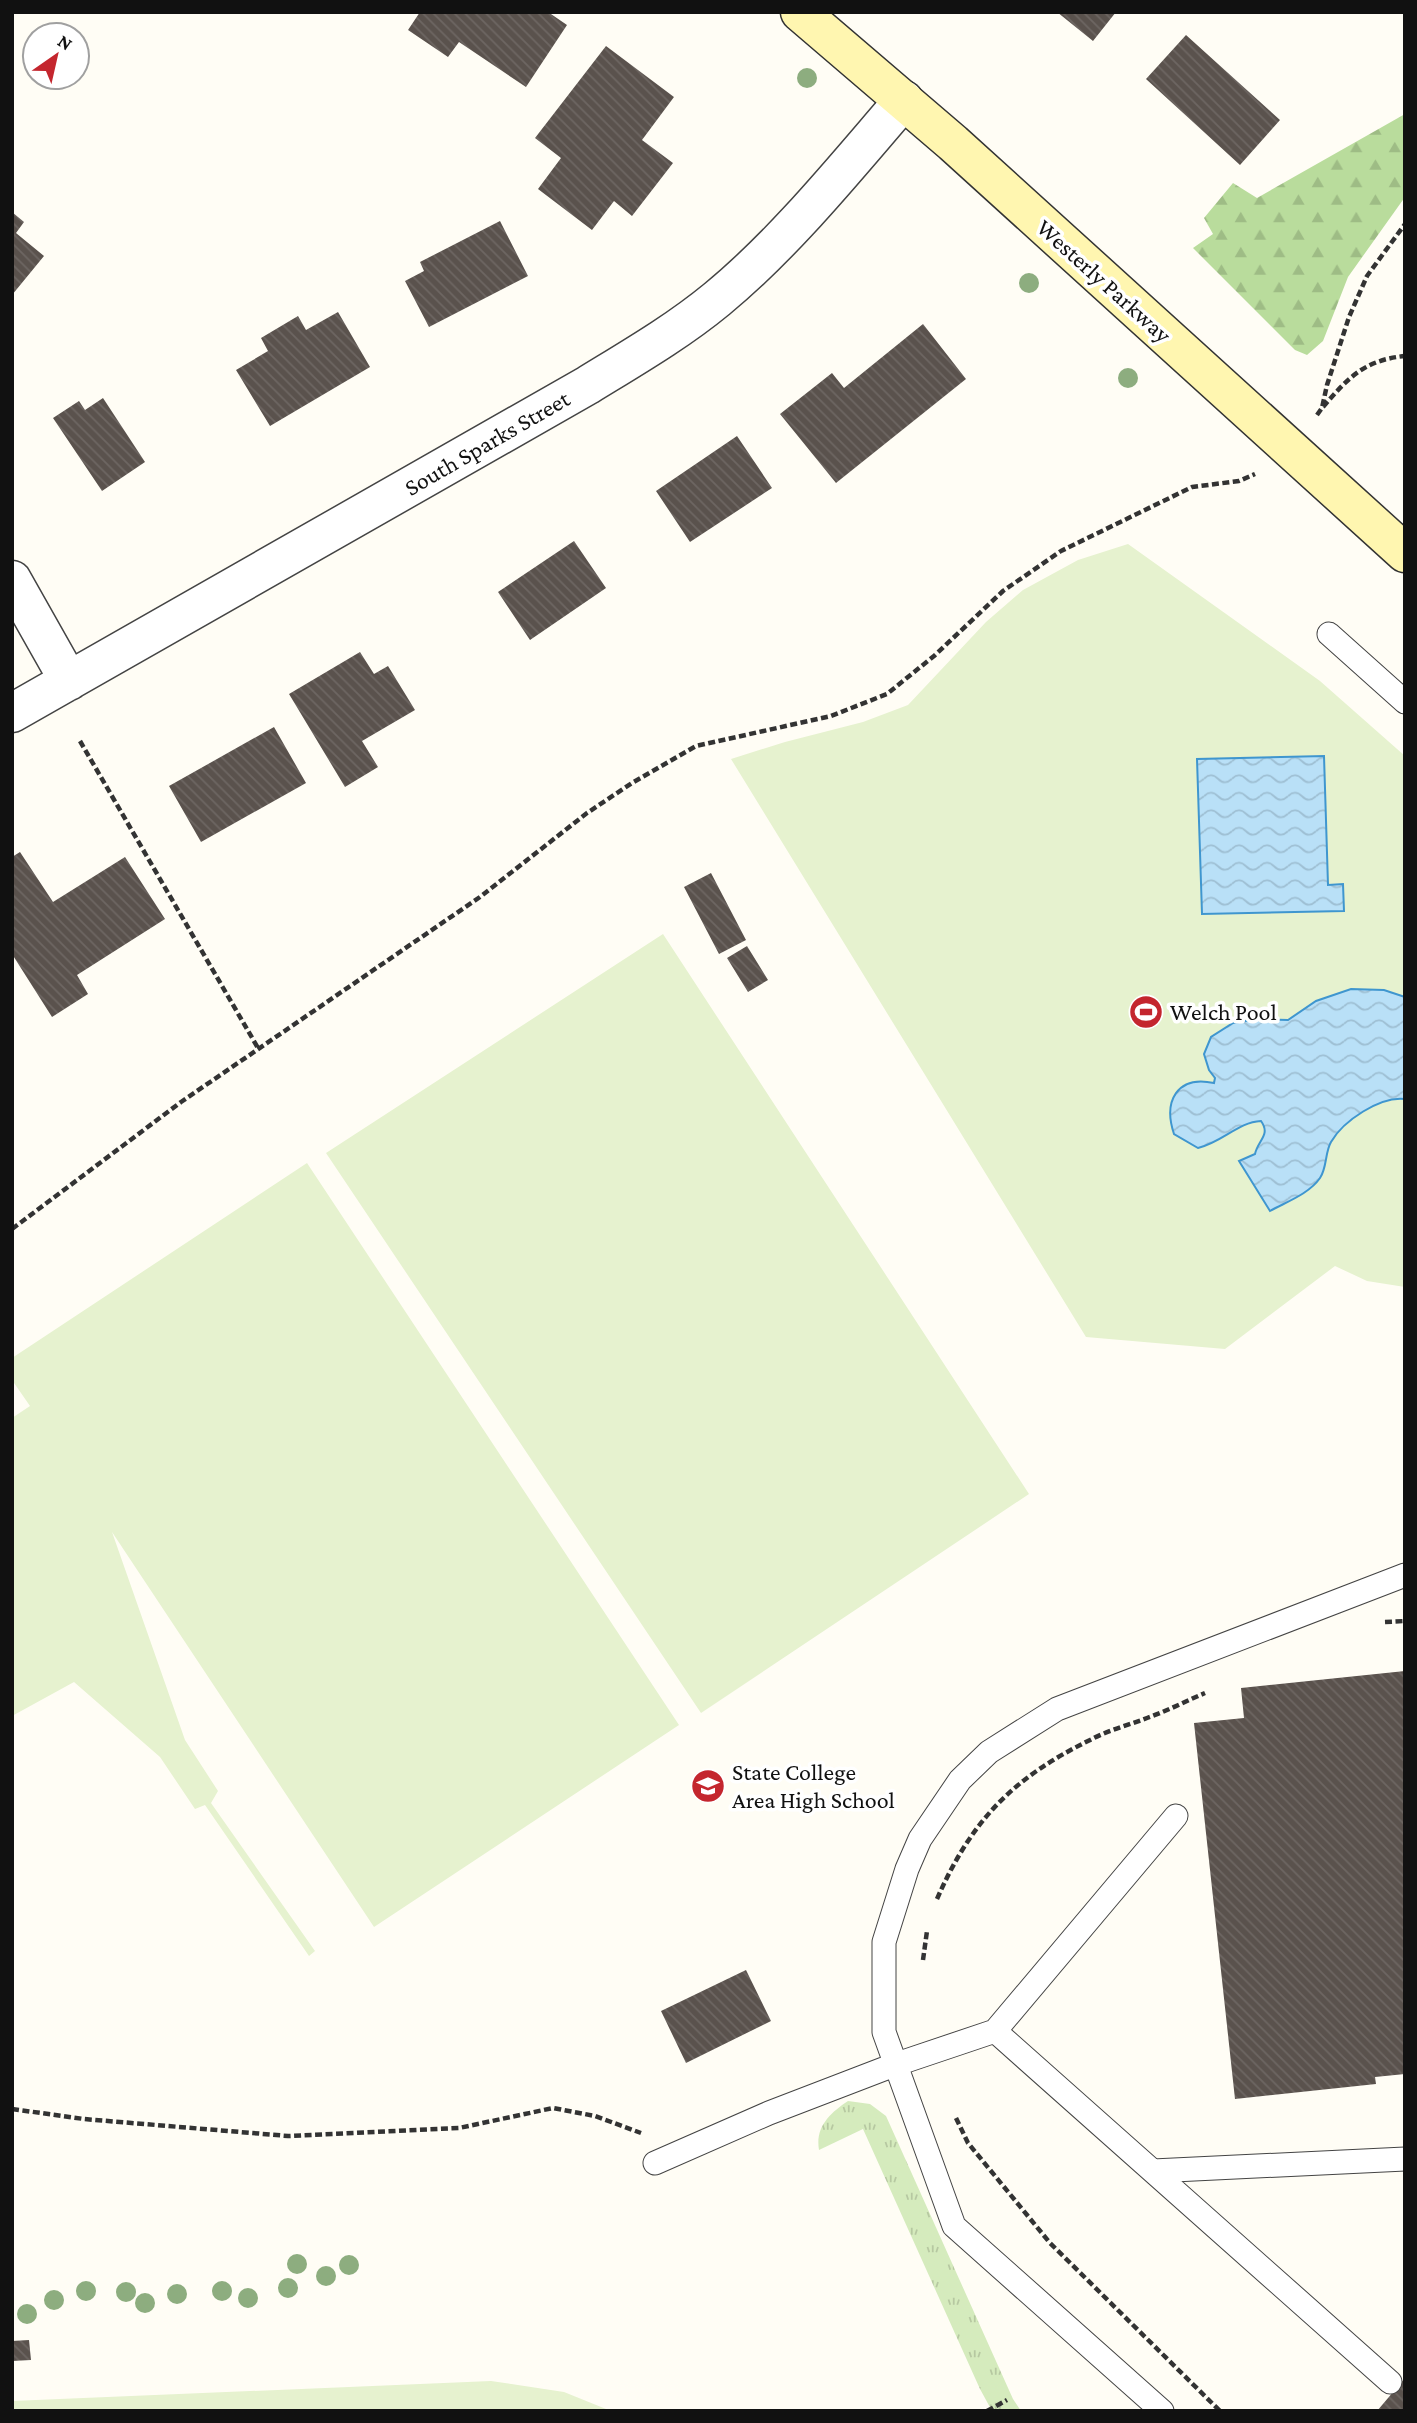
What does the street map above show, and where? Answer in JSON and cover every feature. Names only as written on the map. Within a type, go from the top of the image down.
[{"type":"main road","name":"Westerly Parkway","points":[[800,12],[904,100],[1405,552]]},
{"type":"street","name":"South Sparks Street","points":[[12,713],[664,339],[718,299],[767,252],[904,100]]},
{"type":"street","points":[[12,580],[69,681]]},
{"type":"lane","points":[[1329,634],[1405,702]]},
{"type":"lane","points":[[1162,2411],[954,2226],[884,2032],[884,1942],[919,1839],[960,1780],[989,1752],[1058,1709],[1405,1575]]},
{"type":"lane","points":[[655,2162],[769,2113],[894,2065],[995,2031],[1176,1816]]},
{"type":"lane","points":[[995,2031],[1390,2382]]},
{"type":"lane","points":[[1153,2171],[1405,2159]]},
{"type":"path","points":[[1322,408],[1349,317],[1367,276],[1405,224]]},
{"type":"path","points":[[1315,418],[1352,375],[1390,358],[1405,356]]},
{"type":"path","points":[[12,1229],[181,1102],[480,897],[587,813],[632,783],[696,746],[831,716],[887,694],[934,656],[1003,591],[1061,551],[1192,487],[1239,481],[1259,471]]},
{"type":"path","points":[[79,741],[258,1048]]},
{"type":"path","points":[[1377,1622],[1405,1621]]},
{"type":"path","points":[[934,1909],[958,1856],[974,1830],[994,1806],[1023,1780],[1094,1738],[1213,1689]]},
{"type":"path","points":[[923,1960],[930,1919]]},
{"type":"path","points":[[12,2109],[85,2119],[288,2136],[458,2128],[553,2108],[596,2116],[683,2150]]},
{"type":"path","points":[[956,2118],[968,2143],[1050,2243],[1220,2411]]},
{"type":"path","points":[[987,2411],[1007,2400]]},
{"type":"green space","points":[[1405,114],[1405,197],[1348,277],[1323,341],[1307,355],[1295,350],[1193,248],[1213,234],[1204,218],[1233,183],[1257,198]]},
{"type":"green space","name":"Welch Pool","points":[[1128,544],[1320,681],[1405,756],[1405,1287],[1367,1281],[1335,1266],[1225,1349],[1086,1337],[731,759],[863,722],[908,705],[986,622],[1023,590],[1078,560]]},
{"type":"green space","points":[[663,934],[1029,1494],[701,1713],[326,1153]]},
{"type":"green space","points":[[307,1163],[679,1725],[374,1927],[112,1532],[185,1740],[218,1791],[211,1803],[315,1951],[309,1956],[205,1805],[195,1809],[160,1757],[74,1682],[12,1716],[12,1418],[30,1406],[12,1380],[12,1358]]},
{"type":"green space","points":[[848,2101],[870,2104],[886,2116],[1013,2399],[1021,2411],[992,2411],[863,2129],[819,2150],[819,2134],[825,2121]]},
{"type":"green space","points":[[491,2381],[564,2392],[611,2411],[12,2411],[12,2401]]},
{"type":"water","points":[[1324,756],[1328,885],[1343,884],[1344,911],[1202,914],[1197,759]]},
{"type":"water","points":[[1351,989],[1384,990],[1405,997],[1405,1099],[1395,1099],[1374,1106],[1353,1118],[1331,1142],[1322,1174],[1315,1184],[1270,1211],[1239,1161],[1255,1154],[1265,1130],[1261,1121],[1245,1125],[1198,1148],[1174,1134],[1170,1111],[1172,1101],[1182,1087],[1191,1083],[1214,1083],[1215,1078],[1209,1070],[1204,1054],[1211,1037],[1233,1023],[1258,1019],[1288,1020],[1316,1001]]},
{"type":"building","points":[[420,12],[548,12],[567,25],[526,87],[459,42],[448,57],[408,30]]},
{"type":"building","points":[[1057,12],[1116,12],[1093,41]]},
{"type":"building","points":[[1186,35],[1280,120],[1240,165],[1146,79]]},
{"type":"building","points":[[606,46],[674,97],[642,140],[673,163],[632,216],[614,201],[592,230],[538,189],[561,158],[535,138]]},
{"type":"building","points":[[12,212],[24,222],[16,233],[44,256],[12,295]]},
{"type":"building","points":[[500,221],[528,276],[429,327],[405,281],[424,271],[420,262]]},
{"type":"building","points":[[338,312],[370,367],[270,426],[236,370],[268,351],[261,338],[298,316],[306,330]]},
{"type":"building","points":[[923,324],[966,379],[836,483],[780,414],[832,373],[844,388]]},
{"type":"building","points":[[103,398],[145,462],[102,491],[53,418],[79,401],[85,410]]},
{"type":"building","points":[[737,436],[772,488],[690,542],[656,491]]},
{"type":"building","points":[[574,541],[606,588],[530,640],[498,592]]},
{"type":"building","points":[[360,652],[374,674],[388,666],[415,710],[362,741],[378,767],[345,787],[289,694]]},
{"type":"building","points":[[274,727],[306,783],[201,842],[169,786]]},
{"type":"building","points":[[20,852],[53,902],[125,857],[165,919],[77,975],[88,994],[52,1017],[12,954],[12,857]]},
{"type":"building","points":[[711,873],[746,940],[719,954],[684,887]]},
{"type":"building","points":[[747,946],[768,980],[748,992],[727,958]]},
{"type":"building","points":[[1405,1671],[1405,2074],[1375,2077],[1376,2084],[1235,2099],[1194,1723],[1244,1718],[1241,1688]]},
{"type":"building","points":[[746,1970],[771,2021],[686,2063],[661,2011]]},
{"type":"building","points":[[29,2340],[31,2360],[12,2361],[12,2341]]},
{"type":"building","points":[[1405,2378],[1405,2411],[1377,2411]]},
{"type":"place","name":"Welch Pool","points":[[1146,1012]]},
{"type":"place","name":"State College Area High School","points":[[708,1786]]}]
